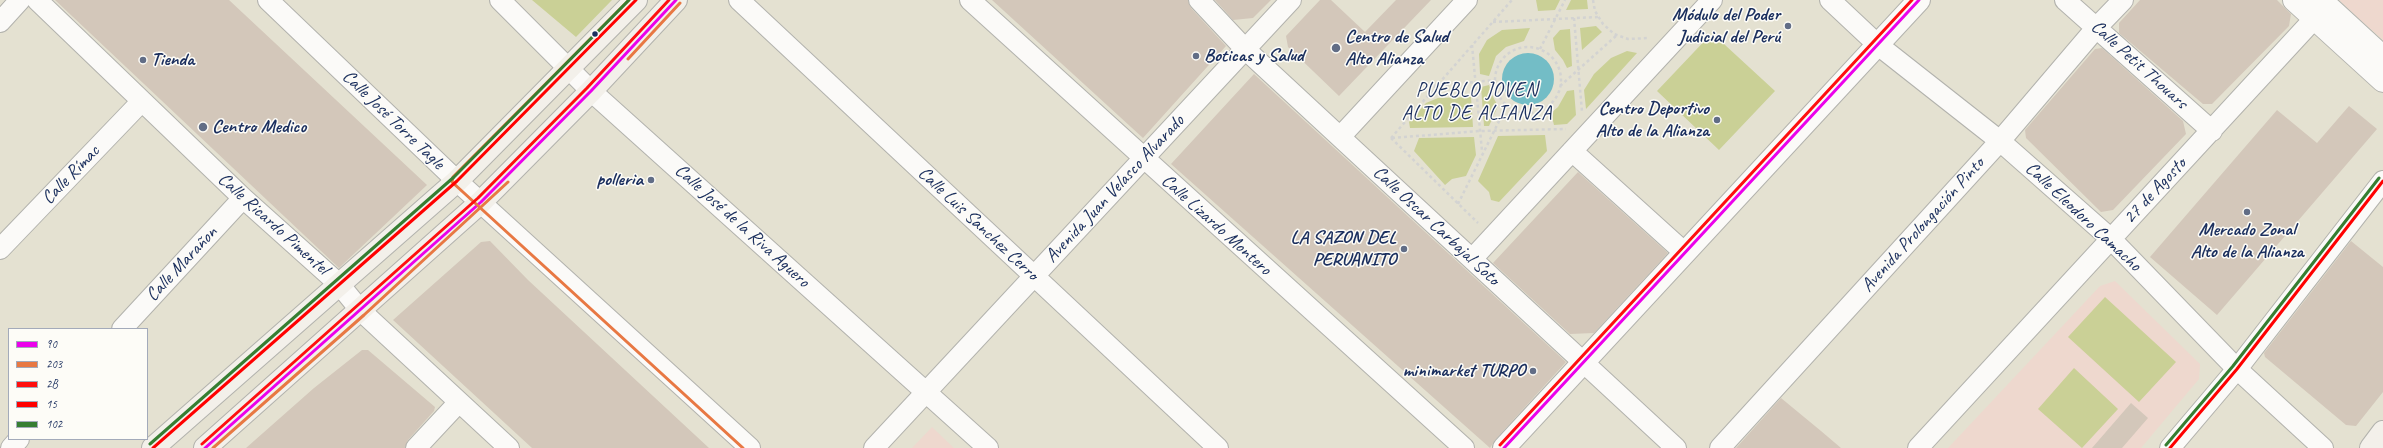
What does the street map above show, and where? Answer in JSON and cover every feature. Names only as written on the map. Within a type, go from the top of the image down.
[{"type":"main road","points":[[153,448],[457,181],[569,70],[636,0]]},
{"type":"main road","points":[[205,448],[361,311],[481,202],[591,91],[676,0]]},
{"type":"main road","points":[[2370,448],[2383,432]]},
{"type":"street","points":[[0,22],[20,0]]},
{"type":"street","name":"Calle Ricardo Pimentel","points":[[36,0],[243,198],[339,284],[361,311],[509,448]]},
{"type":"street","name":"Calle José Torre Tagle","points":[[268,0],[457,181],[750,448]]},
{"type":"street","name":"Calle José de la Riva Aguero","points":[[500,0],[591,91],[988,448]]},
{"type":"street","name":"Calle Luis Sanchez Cerro","points":[[739,0],[1218,448]]},
{"type":"street","name":"Calle Lizardo Montero","points":[[970,0],[1143,159],[1464,448]]},
{"type":"street","name":"Calle Oscar Carbajal Soto","points":[[1199,0],[1246,50],[1676,448]]},
{"type":"street","name":"Avenida Juan Velasco Alvarado","points":[[874,448],[1291,0]]},
{"type":"street","points":[[1340,137],[1467,0]]},
{"type":"street","points":[[1472,260],[1712,0]]},
{"type":"street","name":"Calle Eleodoro Camacho","points":[[1830,0],[1878,45],[2000,141],[2110,238],[2237,369],[2323,448]]},
{"type":"street","points":[[1504,448],[1919,0]]},
{"type":"street","name":"Calle Petit Thouars","points":[[2065,0],[2212,131]]},
{"type":"street","name":"Avenida Prolongación Pinto","points":[[1720,448],[2000,141],[2097,27],[2123,0]]},
{"type":"street","points":[[2294,0],[2321,8],[2379,65]]},
{"type":"street","name":"27 de Agosto","points":[[1918,448],[2110,238],[2212,131],[2321,8]]},
{"type":"street","name":"Calle Rímac","points":[[0,249],[142,101]]},
{"type":"street","points":[[1572,151],[1684,253]]},
{"type":"street","points":[[2170,448],[2237,369],[2383,181]]},
{"type":"street","name":"Calle Marañon","points":[[123,328],[243,198]]},
{"type":"street","points":[[416,448],[459,402]]},
{"type":"street","points":[[11,448],[18,440]]},
{"type":"path","points":[[1391,138],[1434,86],[1512,0]]},
{"type":"path","points":[[1540,49],[1565,0]]},
{"type":"path","points":[[1593,0],[1598,16],[1603,24],[1617,35],[1628,39],[1650,38]]},
{"type":"path","points":[[1493,22],[1598,16]]},
{"type":"path","points":[[1574,18],[1582,114]]},
{"type":"path","points":[[1560,87],[1560,70],[1555,60],[1540,49],[1524,46],[1513,50],[1504,56],[1497,66],[1495,80],[1499,96],[1507,105],[1525,113],[1535,112],[1553,102],[1560,87],[1617,35]]},
{"type":"path","points":[[1472,45],[1482,152]]},
{"type":"path","points":[[1434,86],[1495,80]]},
{"type":"path","points":[[1458,204],[1482,152],[1507,105]]},
{"type":"path","points":[[1391,138],[1480,131],[1568,129]]},
{"type":"path","points":[[1391,138],[1483,227]]},
{"type":"shaded area","points":[[2339,0],[2383,0],[2383,40],[2357,17]]},
{"type":"shaded area","points":[[2115,281],[2200,364],[2199,379],[2141,448],[1948,448],[2100,286]]},
{"type":"shaded area","points":[[932,427],[954,448],[912,448]]},
{"type":"green space","points":[[532,0],[612,0],[576,37]]},
{"type":"green space","points":[[1536,0],[1560,0],[1555,10],[1538,11]]},
{"type":"green space","points":[[1571,0],[1587,0],[1588,9],[1566,10]]},
{"type":"green space","points":[[1596,26],[1602,32],[1582,50],[1580,28]]},
{"type":"green space","points":[[1530,28],[1524,41],[1506,47],[1496,56],[1489,76],[1480,74],[1479,54],[1487,40],[1502,30]]},
{"type":"green space","points":[[1570,29],[1572,66],[1567,68],[1555,50],[1553,38],[1560,30]]},
{"type":"green space","name":"Centro Deportivo Alto de la Alianza","points":[[1712,33],[1775,91],[1719,150],[1657,91]]},
{"type":"green space","points":[[1627,51],[1637,53],[1586,109],[1584,90],[1594,74],[1611,58]]},
{"type":"green space","points":[[1489,85],[1498,106],[1489,126],[1484,126],[1481,87]]},
{"type":"green space","points":[[1574,90],[1576,115],[1567,124],[1554,125],[1551,113],[1558,107],[1567,91]]},
{"type":"green space","points":[[1471,97],[1473,127],[1410,128],[1409,122],[1426,103],[1438,98]]},
{"type":"green space","points":[[1545,135],[1547,151],[1499,202],[1491,200],[1489,192],[1478,181],[1498,136]]},
{"type":"green space","points":[[1474,137],[1476,155],[1466,176],[1452,179],[1445,185],[1414,151],[1419,138]]},
{"type":"green space","points":[[2105,297],[2176,362],[2139,402],[2068,337]]},
{"type":"green space","points":[[2074,368],[2118,409],[2082,448],[2038,409]]},
{"type":"water","points":[[1523,53],[1533,53],[1547,60],[1554,74],[1554,84],[1547,98],[1533,105],[1523,105],[1513,101],[1506,94],[1502,84],[1502,74],[1506,64],[1513,57]]},
{"type":"building","points":[[55,0],[229,0],[427,185],[339,268]]},
{"type":"building","points":[[992,0],[1188,0],[1191,8],[1226,46],[1143,138]]},
{"type":"building","points":[[1215,0],[1271,0],[1253,18],[1233,20]]},
{"type":"building","name":"Centro de Salud Alto Alianza","points":[[1320,0],[1331,0],[1365,32],[1396,0],[1431,0],[1339,96],[1288,47],[1286,36]]},
{"type":"building","points":[[2140,0],[2277,0],[2291,14],[2289,26],[2212,104],[2203,104],[2119,33],[2119,23]]},
{"type":"building","points":[[2102,48],[2183,121],[2186,134],[2113,210],[2101,212],[2026,138],[2025,130],[2095,49]]},
{"type":"building","points":[[1254,74],[1566,362],[1495,440],[1490,448],[1171,164]]},
{"type":"building","name":"Mercado Zonal Alto de la Alianza","points":[[2349,106],[2377,129],[2217,315],[2150,257],[2277,110],[2317,143]]},
{"type":"building","points":[[1578,172],[1668,253],[1594,333],[1570,334],[1493,263]]},
{"type":"building","points":[[490,241],[528,280],[709,448],[532,448],[393,320],[481,242]]},
{"type":"building","points":[[2351,241],[2383,267],[2383,392],[2356,426],[2346,425],[2265,357],[2264,353]]},
{"type":"building","points":[[362,350],[368,350],[435,407],[434,411],[408,440],[405,448],[246,448],[314,388]]},
{"type":"building","points":[[1781,398],[1821,431],[1841,448],[1736,448]]},
{"type":"building","points":[[2131,403],[2148,418],[2122,448],[2092,448]]},
{"type":"transit line","name":"203","points":[[629,0],[453,177],[452,182],[743,448]]},
{"type":"transit line","name":"102","points":[[150,444],[454,177],[629,0]]},
{"type":"transit line","name":"15","points":[[153,448],[457,181],[636,0]]},
{"type":"transit line","name":"2B","points":[[202,444],[478,198],[587,88],[669,0]]},
{"type":"transit line","name":"90","points":[[205,448],[481,202],[591,91],[676,0]]},
{"type":"transit line","name":"2B","points":[[1500,445],[1912,0]]},
{"type":"transit line","name":"90","points":[[1504,448],[1919,0]]},
{"type":"transit line","name":"203","points":[[628,59],[680,3]]},
{"type":"transit line","name":"102","points":[[2166,445],[2233,366],[2379,178]]},
{"type":"transit line","name":"15","points":[[2170,448],[2237,369],[2383,181]]},
{"type":"transit line","name":"203","points":[[213,448],[364,315],[508,182]]},
{"type":"place","name":"Módulo del Poder Judicial del Perú","points":[[1788,26]]},
{"type":"place","name":"Centro de Salud Alto Alianza","points":[[1336,48]]},
{"type":"place","name":"Boticas y Salud","points":[[1196,56]]},
{"type":"place","name":"Tienda","points":[[143,60]]},
{"type":"place","name":"Centro Deportivo Alto de la Alianza","points":[[1717,120]]},
{"type":"place","name":"Centro Medico","points":[[203,127]]},
{"type":"place","name":"polleria","points":[[651,180]]},
{"type":"place","name":"Mercado Zonal Alto de la Alianza","points":[[2247,212]]},
{"type":"place","name":"LA SAZON DEL PERUANITO","points":[[1404,249]]},
{"type":"place","name":"minimarket TURPO","points":[[1533,371]]},
{"type":"district","name":"PUEBLO JOVEN ALTO DE ALIANZA","points":[[1477,102]]}]
